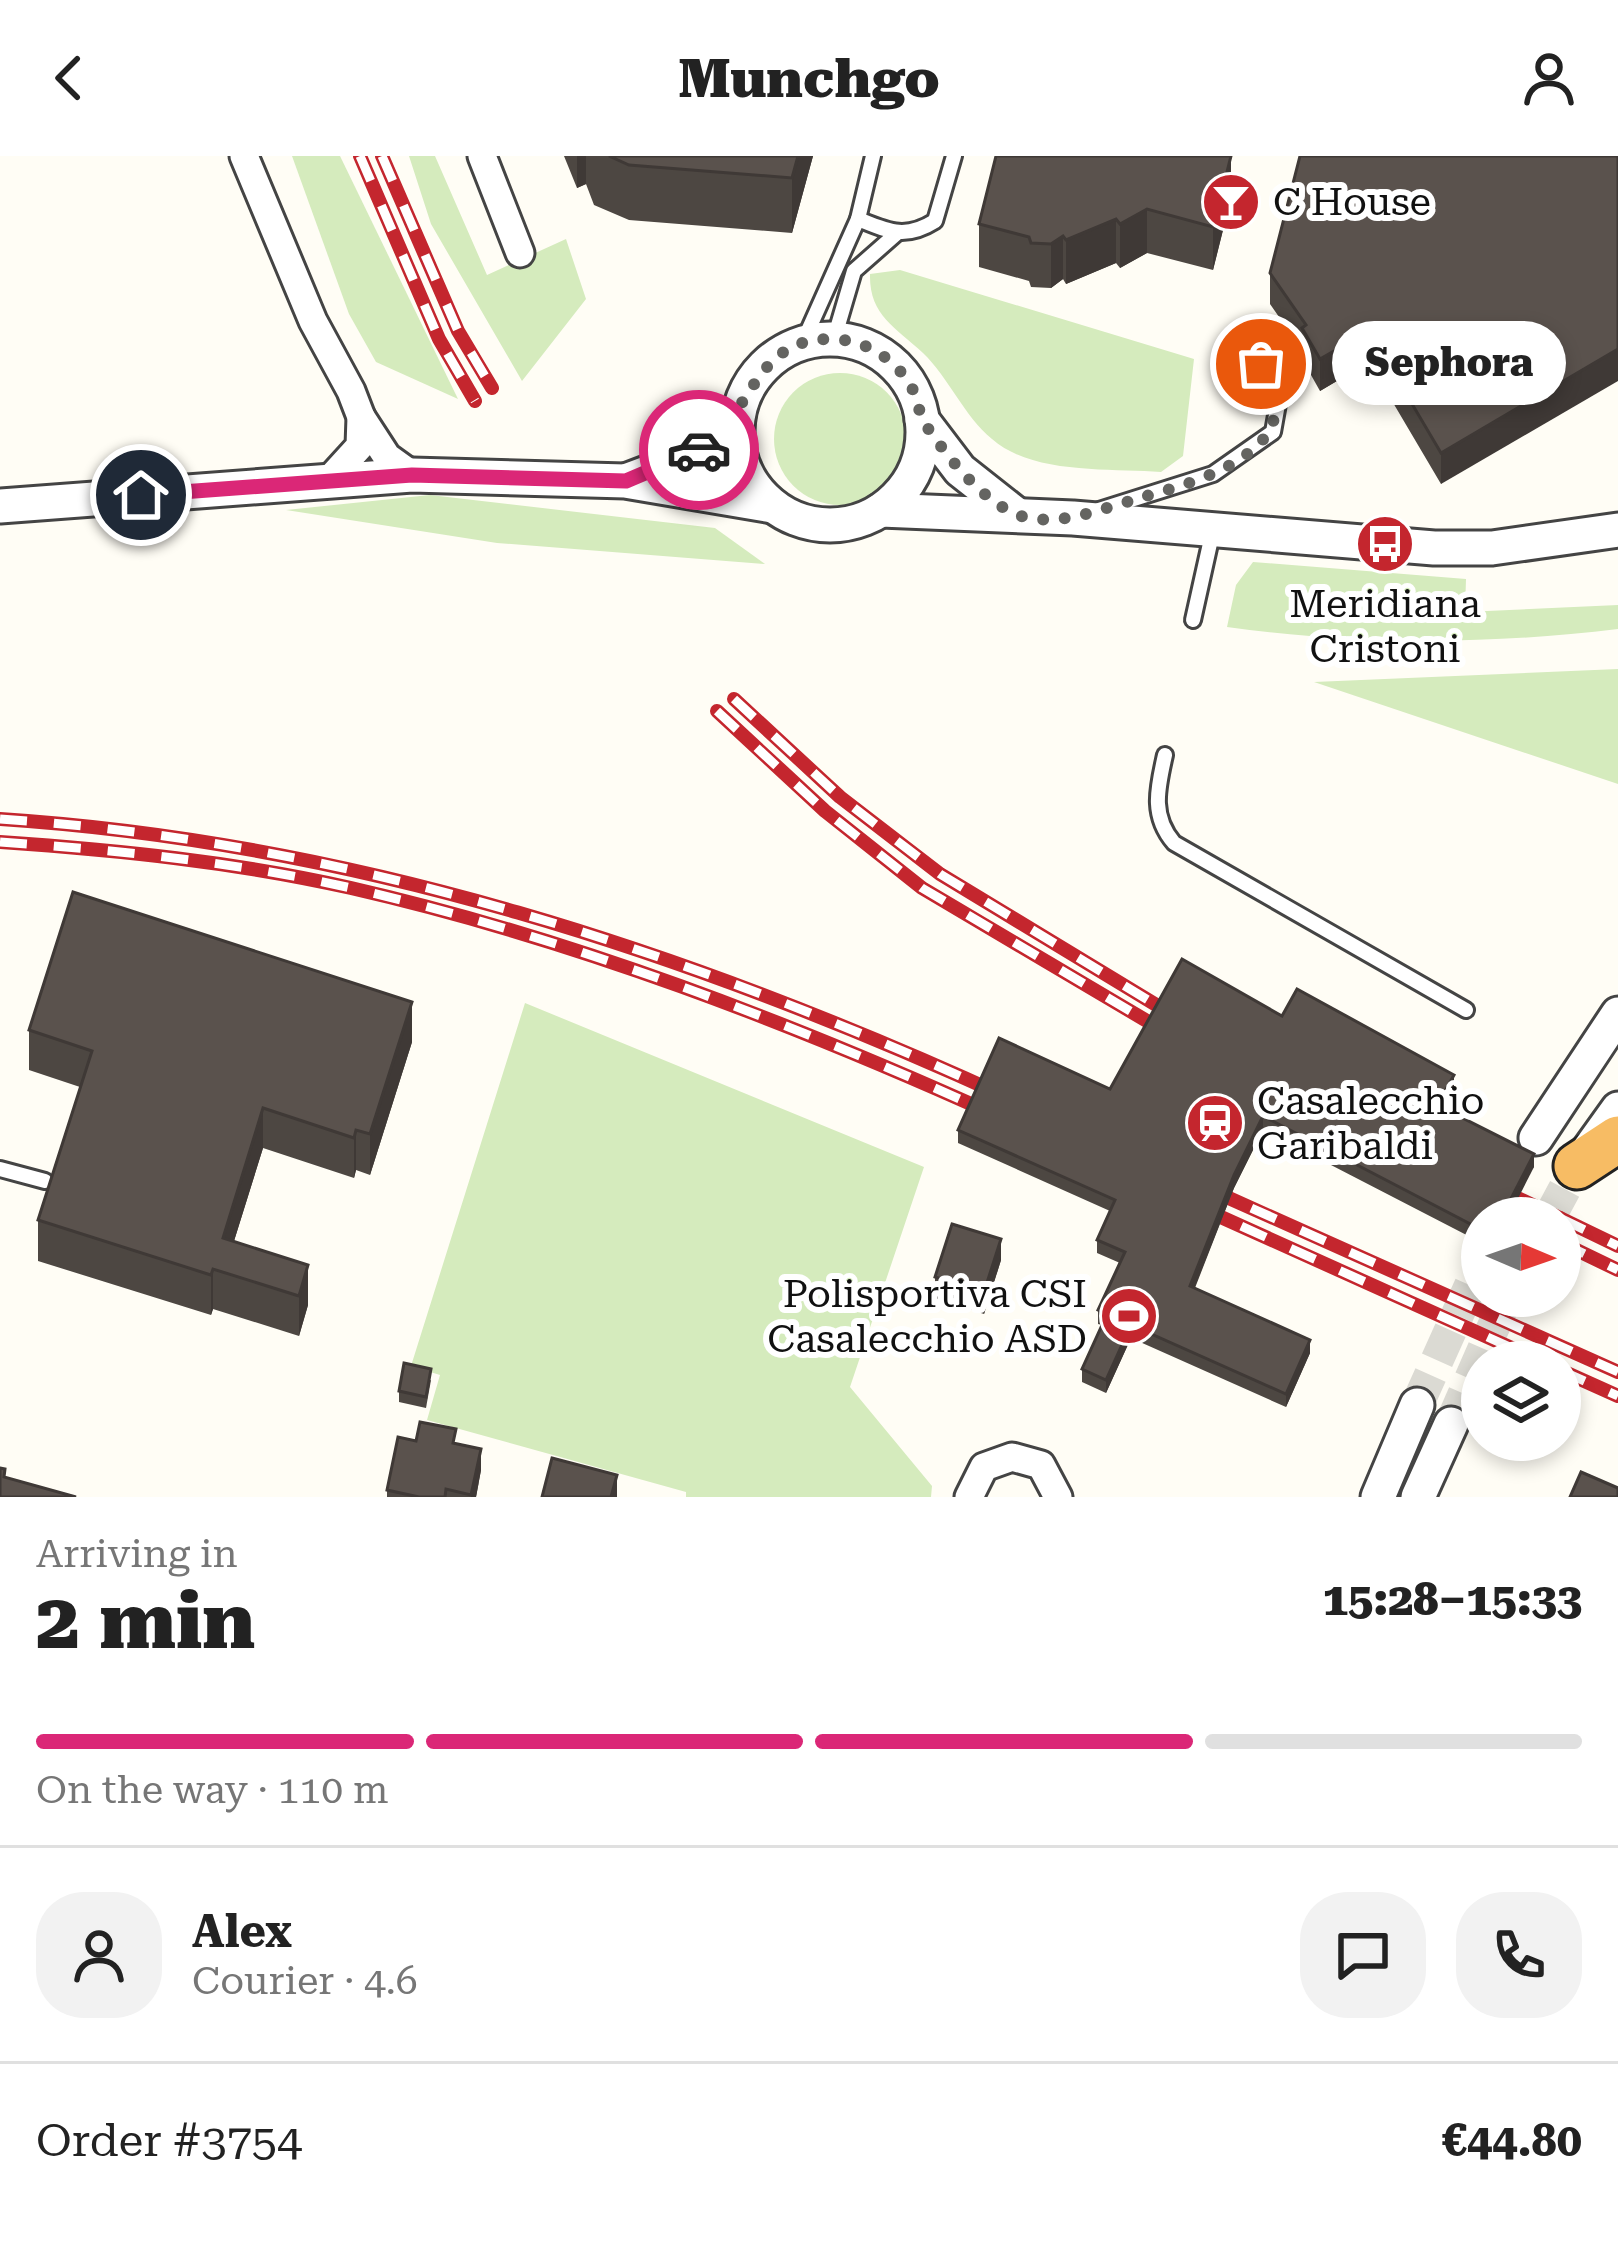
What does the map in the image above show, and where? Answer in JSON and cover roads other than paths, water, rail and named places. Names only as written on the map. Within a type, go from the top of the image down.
[{"type":"highway","points":[[1577,1166],[1618,1139]]},
{"type":"street","points":[[244,156],[313,321],[361,417],[387,458],[412,475]]},
{"type":"street","points":[[482,156],[520,253]]},
{"type":"street","points":[[626,481],[687,458],[716,440],[738,415],[760,370],[819,340],[877,351],[900,370],[922,420],[960,470],[1017,515]]},
{"type":"street","points":[[738,415],[739,454],[747,475],[773,506]]},
{"type":"street","points":[[329,480],[360,446],[361,417]]},
{"type":"street","points":[[0,506],[412,475],[626,481],[773,506],[820,525],[854,523],[881,510],[915,469],[922,420]]},
{"type":"street","points":[[881,510],[1073,518],[1453,548],[1618,530]]},
{"type":"street","points":[[1536,1138],[1618,1014]]},
{"type":"street","points":[[1577,1166],[1618,1109]]},
{"type":"street","points":[[1378,1497],[1417,1405]]},
{"type":"street","points":[[1418,1497],[1451,1424]]},
{"type":"street","points":[[968,1497],[984,1467],[1012,1456],[1041,1466],[1058,1497]]},
{"type":"lane","points":[[819,340],[873,156]]},
{"type":"lane","points":[[857,219],[896,234],[914,234],[935,221],[954,156]]},
{"type":"lane","points":[[819,340],[854,271],[896,234]]},
{"type":"lane","points":[[1073,518],[1197,480],[1251,451],[1273,432],[1278,404],[1261,364]]},
{"type":"lane","points":[[1193,620],[1213,530]]},
{"type":"lane","points":[[1165,754],[1156,796],[1158,816],[1174,843],[1466,1010]]},
{"type":"lane","points":[[0,1169],[45,1180]]},
{"type":"tunnel","points":[[1560,1197],[1577,1166]]},
{"type":"tunnel","points":[[1417,1405],[1461,1307]]},
{"type":"tunnel","points":[[1451,1424],[1498,1317]]},
{"type":"railway","points":[[360,156],[439,339],[475,401]]},
{"type":"railway","points":[[382,156],[458,331],[492,388]]},
{"type":"railway","points":[[734,699],[840,797],[940,874],[1186,1023]]},
{"type":"railway","points":[[717,711],[825,811],[922,888],[1174,1037]]},
{"type":"railway","points":[[0,819],[262,852],[518,912],[767,996],[1011,1099]]},
{"type":"railway","points":[[0,842],[220,864],[434,909],[681,986],[1000,1117]]},
{"type":"railway","points":[[1488,1184],[1516,1197]]},
{"type":"railway","points":[[1202,1186],[1618,1372]]},
{"type":"railway","points":[[1192,1204],[1496,1341]]},
{"type":"railway","points":[[1581,1228],[1618,1246]]},
{"type":"railway","points":[[1581,1252],[1618,1270]]},
{"type":"railway","points":[[1581,1379],[1618,1396]]},
{"type":"place","name":"C House","points":[[1231,202]]},
{"type":"place","name":"Sephora","points":[[1261,364]]},
{"type":"place","name":"Meridiana Cristoni","points":[[1385,544]]},
{"type":"place","name":"Casalecchio Garibaldi","points":[[1215,1123]]},
{"type":"place","name":"Polisportiva CSI Casalecchio ASD","points":[[1129,1316]]}]
